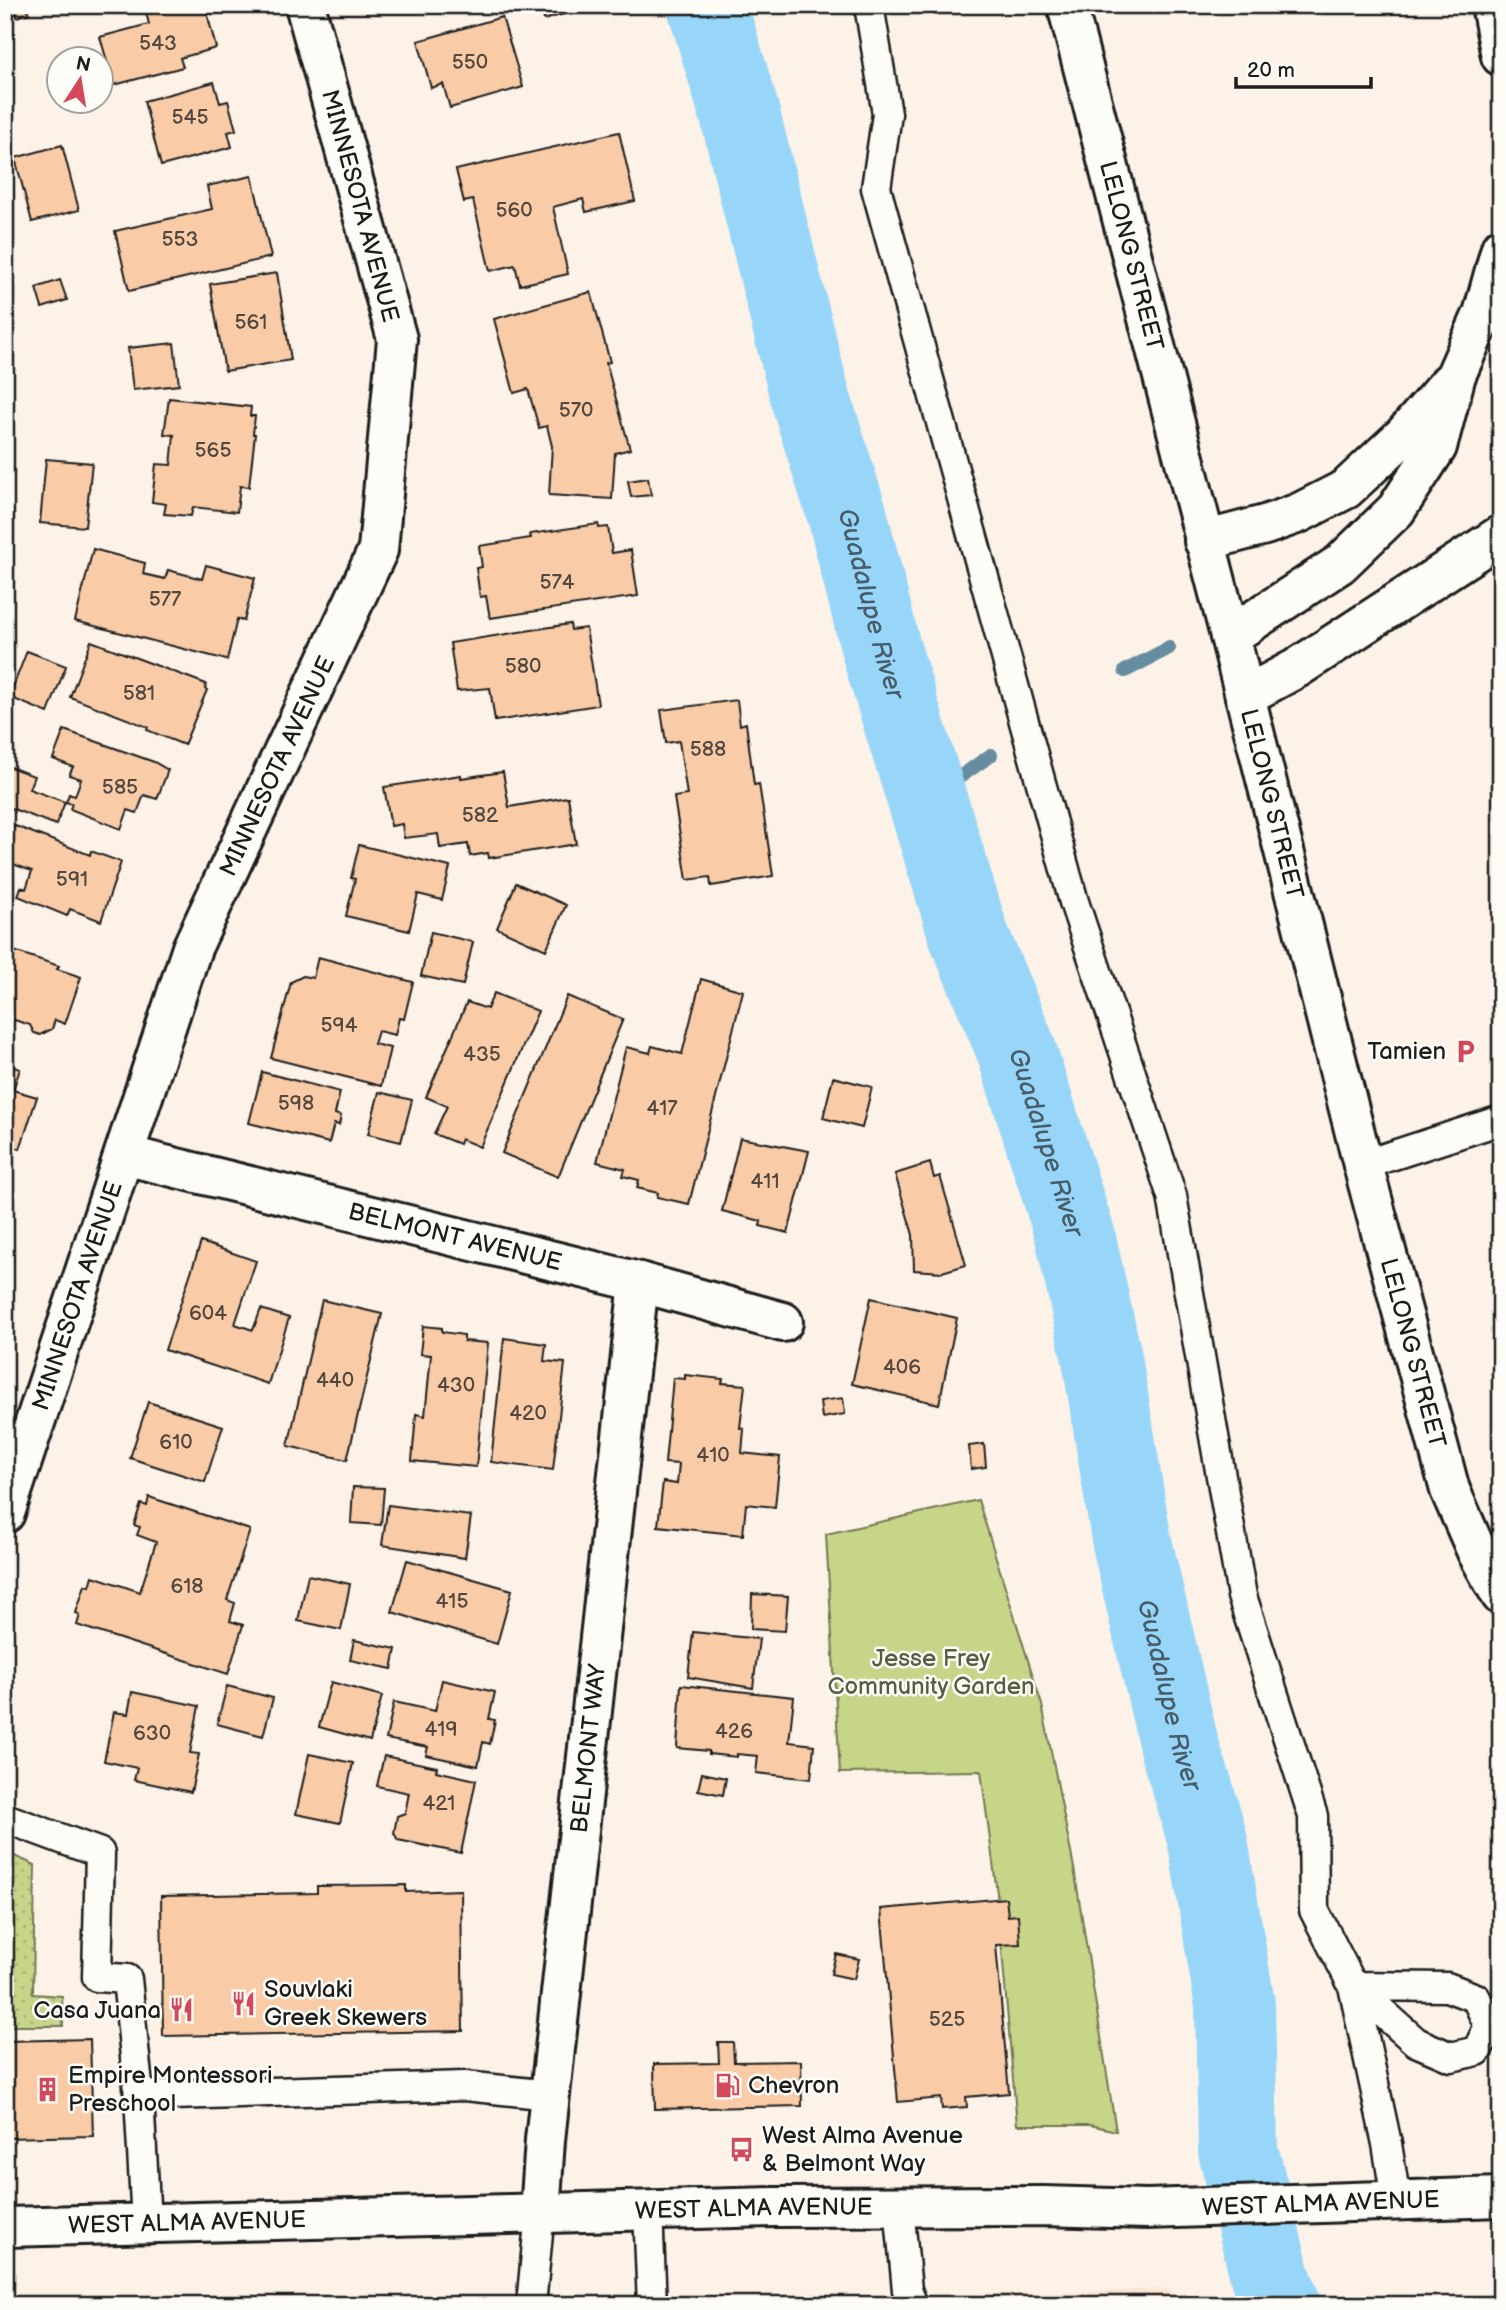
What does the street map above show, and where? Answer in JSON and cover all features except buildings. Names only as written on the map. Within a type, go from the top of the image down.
[{"type":"main road","name":"MINNESOTA AVENUE","points":[[5,1513],[192,948],[377,550],[397,339],[305,5]]},
{"type":"main road","name":"LELONG STREET","points":[[1067,5],[1363,1165],[1450,1490],[1477,1552],[1501,1595]]},
{"type":"main road","points":[[1491,5],[1501,56]]},
{"type":"main road","points":[[1230,636],[1340,564],[1396,510],[1437,447],[1455,375],[1483,314],[1501,248]]},
{"type":"main road","points":[[1204,541],[1299,513],[1346,489],[1404,435],[1455,375]]},
{"type":"main road","points":[[1245,696],[1297,668],[1501,535]]},
{"type":"main road","name":"BELMONT AVENUE","points":[[124,1155],[639,1282],[783,1322]]},
{"type":"main road","name":"BELMONT WAY","points":[[540,2213],[550,2095],[639,1282]]},
{"type":"main road","name":"WEST ALMA AVENUE","points":[[5,2227],[899,2206],[1147,2209],[1501,2197]]},
{"type":"lane","points":[[869,5],[887,114],[876,188],[1074,902],[1172,1196],[1242,1596],[1313,1816],[1314,1910],[1353,1986],[1387,2144],[1384,2201]]},
{"type":"lane","points":[[1363,1165],[1501,1120]]},
{"type":"lane","points":[[5,1818],[100,1853],[97,1977],[127,1979],[139,2096],[146,2222]]},
{"type":"lane","points":[[139,2096],[465,2086],[550,2095]]},
{"type":"lane","points":[[899,2206],[907,2290],[913,2305]]},
{"type":"lane","points":[[648,2210],[652,2305]]},
{"type":"lane","points":[[531,2305],[540,2213]]},
{"type":"shaded area","points":[[1171,2289],[1176,2305],[683,2304]]},
{"type":"green space","name":"Jesse Frey Community Garden","points":[[978,1500],[1042,1705],[1074,1868],[1116,2131],[1090,2125],[1017,2125],[997,1893],[981,1771],[840,1773],[826,1534]]},
{"type":"green space","points":[[5,1852],[35,1865],[33,1994],[62,1996],[63,2026],[5,2026]]},
{"type":"waterway","name":"Guadalupe River","points":[[707,5],[739,111],[810,397],[847,514],[882,653],[969,936],[1016,1049],[1075,1235],[1102,1358],[1131,1538],[1180,1750],[1208,1842],[1235,2005],[1238,2150],[1270,2275],[1281,2305]]},
{"type":"waterway","points":[[1125,671],[1169,648]]},
{"type":"waterway","points":[[927,800],[991,755]]},
{"type":"place","name":"Tamien","points":[[1466,1051]]},
{"type":"place","name":"Souvlaki Greek Skewers","points":[[244,2003]]},
{"type":"place","name":"Casa Juana","points":[[181,2010]]},
{"type":"place","name":"Chevron","points":[[728,2085]]},
{"type":"place","name":"Empire Montessori Preschool","points":[[48,2089]]},
{"type":"place","name":"West Alma Avenue & Belmont Way","points":[[742,2149]]}]
